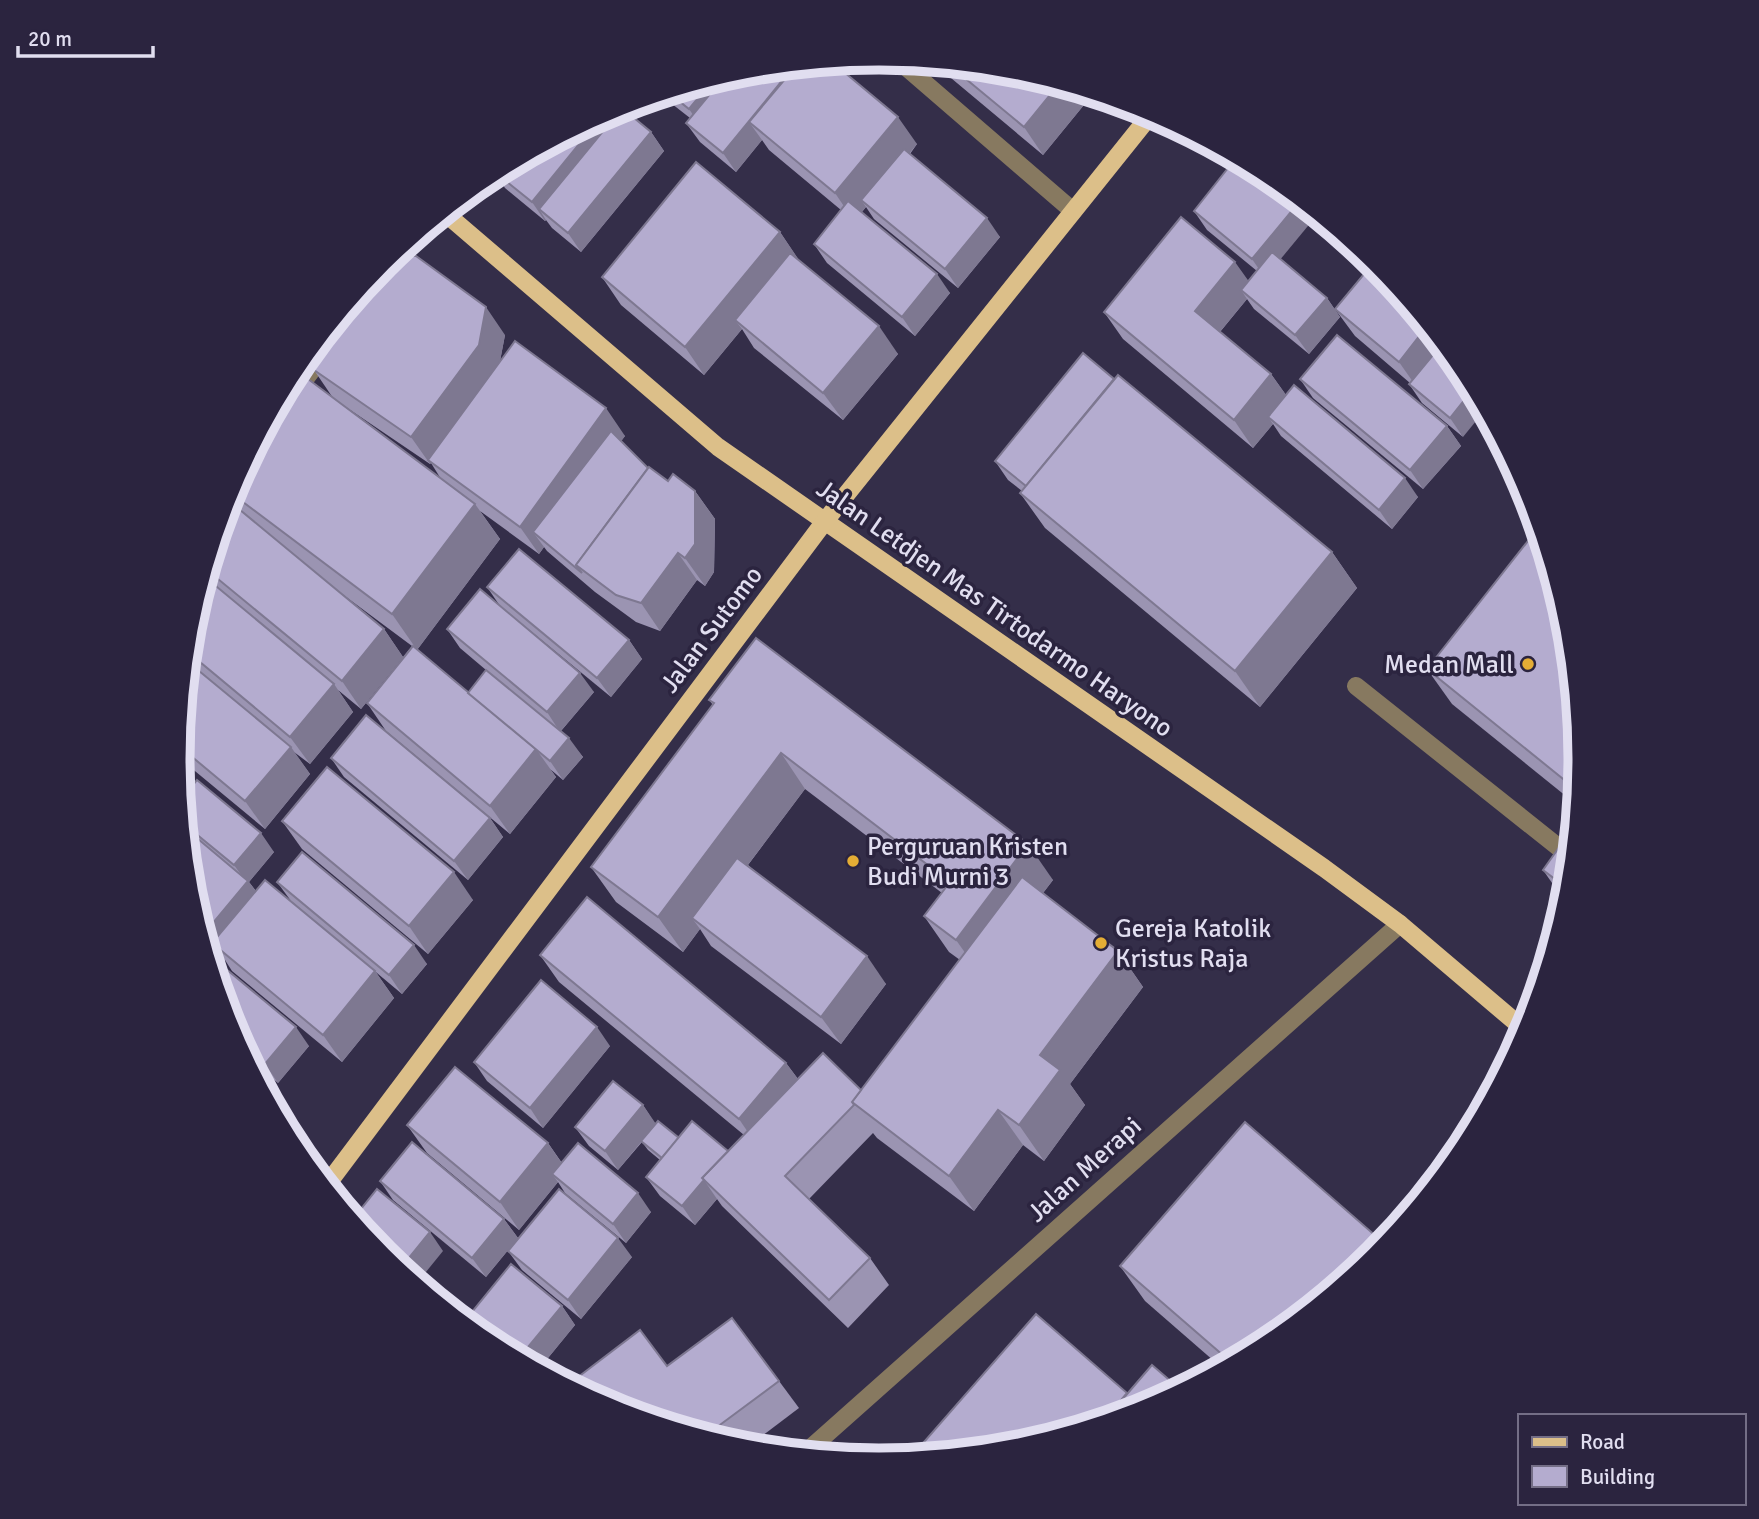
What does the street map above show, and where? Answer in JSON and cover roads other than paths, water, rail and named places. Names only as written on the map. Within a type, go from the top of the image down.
[{"type":"main road","name":"Jalan Sutomo","points":[[332,1178],[825,521],[1144,123]]},
{"type":"main road","name":"Jalan Letdjen Mas Tirtodarmo Haryono","points":[[452,219],[718,447],[1324,869],[1399,924],[1517,1023]]},
{"type":"street","points":[[910,71],[1073,211]]},
{"type":"street","points":[[299,388],[357,313]]},
{"type":"street","points":[[1356,686],[1563,851]]},
{"type":"street","name":"Jalan Merapi","points":[[813,1446],[1399,924]]},
{"type":"place","name":"Medan Mall","points":[[1528,664]]},
{"type":"place","name":"Perguruan Kristen Budi Murni 3","points":[[853,861]]},
{"type":"place","name":"Gereja Katolik Kristus Raja","points":[[1101,943]]}]
